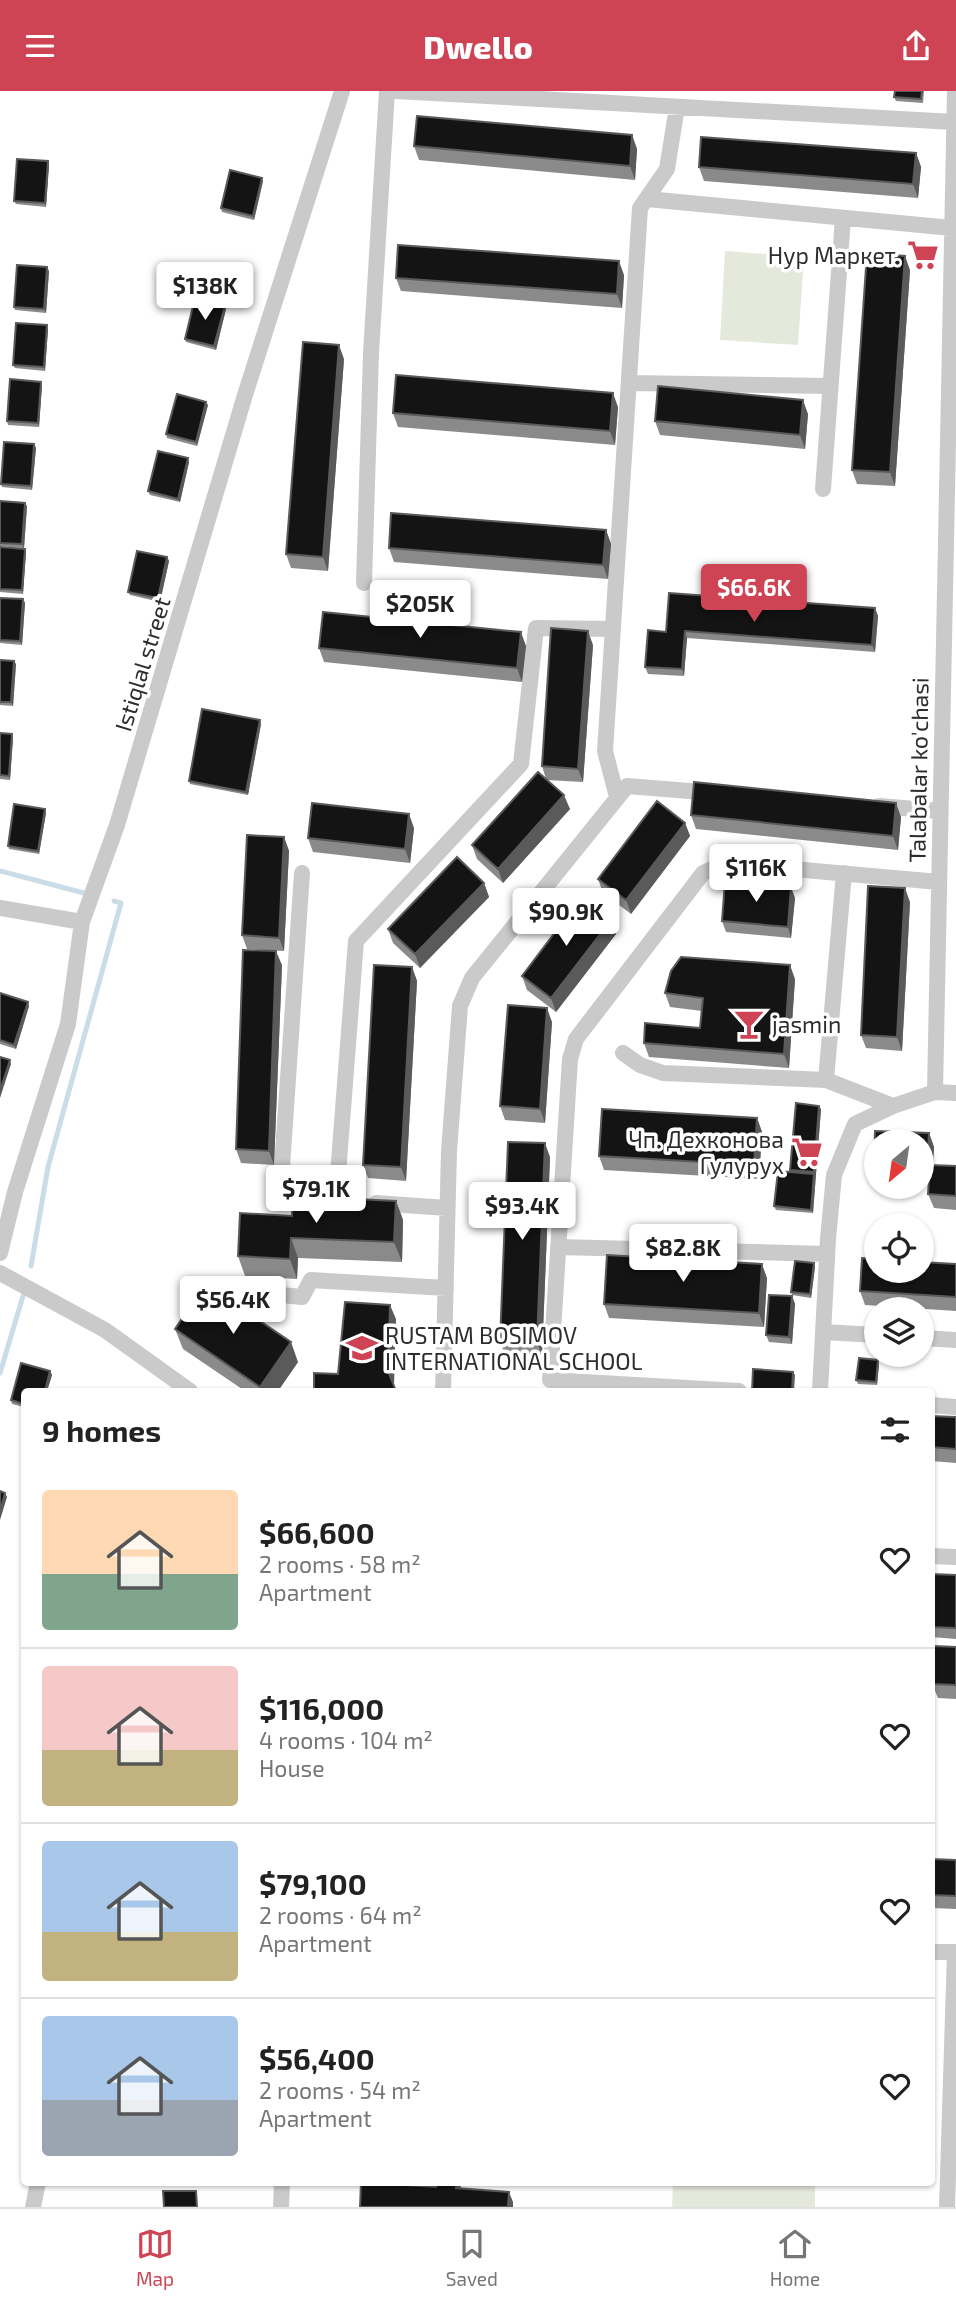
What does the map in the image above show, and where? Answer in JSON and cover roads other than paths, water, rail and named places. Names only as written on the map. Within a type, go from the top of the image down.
[{"type":"street","name":"Istiqlal street","points":[[0,1253],[15,1192],[68,1024],[82,922],[117,825],[245,395],[342,91]]},
{"type":"street","points":[[365,583],[371,353],[387,91]]},
{"type":"street","points":[[396,91],[954,123]]},
{"type":"street","name":"Talabalar ko'chasi","points":[[935,1092],[955,91]]},
{"type":"street","points":[[617,797],[605,751],[640,208],[667,169],[677,107]]},
{"type":"street","points":[[647,199],[952,228]]},
{"type":"street","points":[[823,489],[843,218]]},
{"type":"street","points":[[629,383],[830,386]]},
{"type":"street","points":[[350,1201],[356,941],[521,764],[536,628],[613,629]]},
{"type":"street","points":[[443,1388],[449,1151],[460,1006],[472,978],[627,786],[736,795]]},
{"type":"street","points":[[859,805],[940,811]]},
{"type":"street","points":[[687,1388],[550,1380],[570,1059],[576,1039],[703,873],[725,863],[939,882]]},
{"type":"street","points":[[302,873],[281,1196],[447,1209]]},
{"type":"street","points":[[826,1080],[844,873]]},
{"type":"street","points":[[0,908],[82,922]]},
{"type":"street","points":[[623,1053],[640,1065],[663,1073],[826,1080],[893,1107]]},
{"type":"street","points":[[820,1388],[834,1175],[855,1124],[935,1092],[956,1093]]},
{"type":"street","points":[[558,1247],[827,1254]]},
{"type":"street","points":[[0,1273],[105,1330],[186,1388]]},
{"type":"street","points":[[242,1291],[302,1297],[310,1280],[446,1288]]},
{"type":"street","points":[[823,1332],[864,1334]]},
{"type":"street","points":[[934,1338],[956,1339]]},
{"type":"street","points":[[935,1405],[956,1407]]},
{"type":"street","points":[[935,1556],[956,1557]]},
{"type":"street","points":[[935,1952],[955,1952],[947,2207]]},
{"type":"street","points":[[33,2207],[37,2186]]},
{"type":"street","points":[[281,2207],[282,2186]]},
{"type":"waterway","points":[[0,871],[84,893]]},
{"type":"waterway","points":[[31,1266],[48,1167],[121,903],[114,901]]},
{"type":"waterway","points":[[0,1373],[23,1296]]},
{"type":"place","name":"Нур Маркет.","points":[[923,255]]},
{"type":"place","name":"jasmin","points":[[749,1024]]},
{"type":"place","name":"Чп. Дехконова Гулурух","points":[[807,1152]]},
{"type":"place","name":"RUSTAM BOSIMOV INTERNATIONAL SCHOOL","points":[[362,1348]]}]
